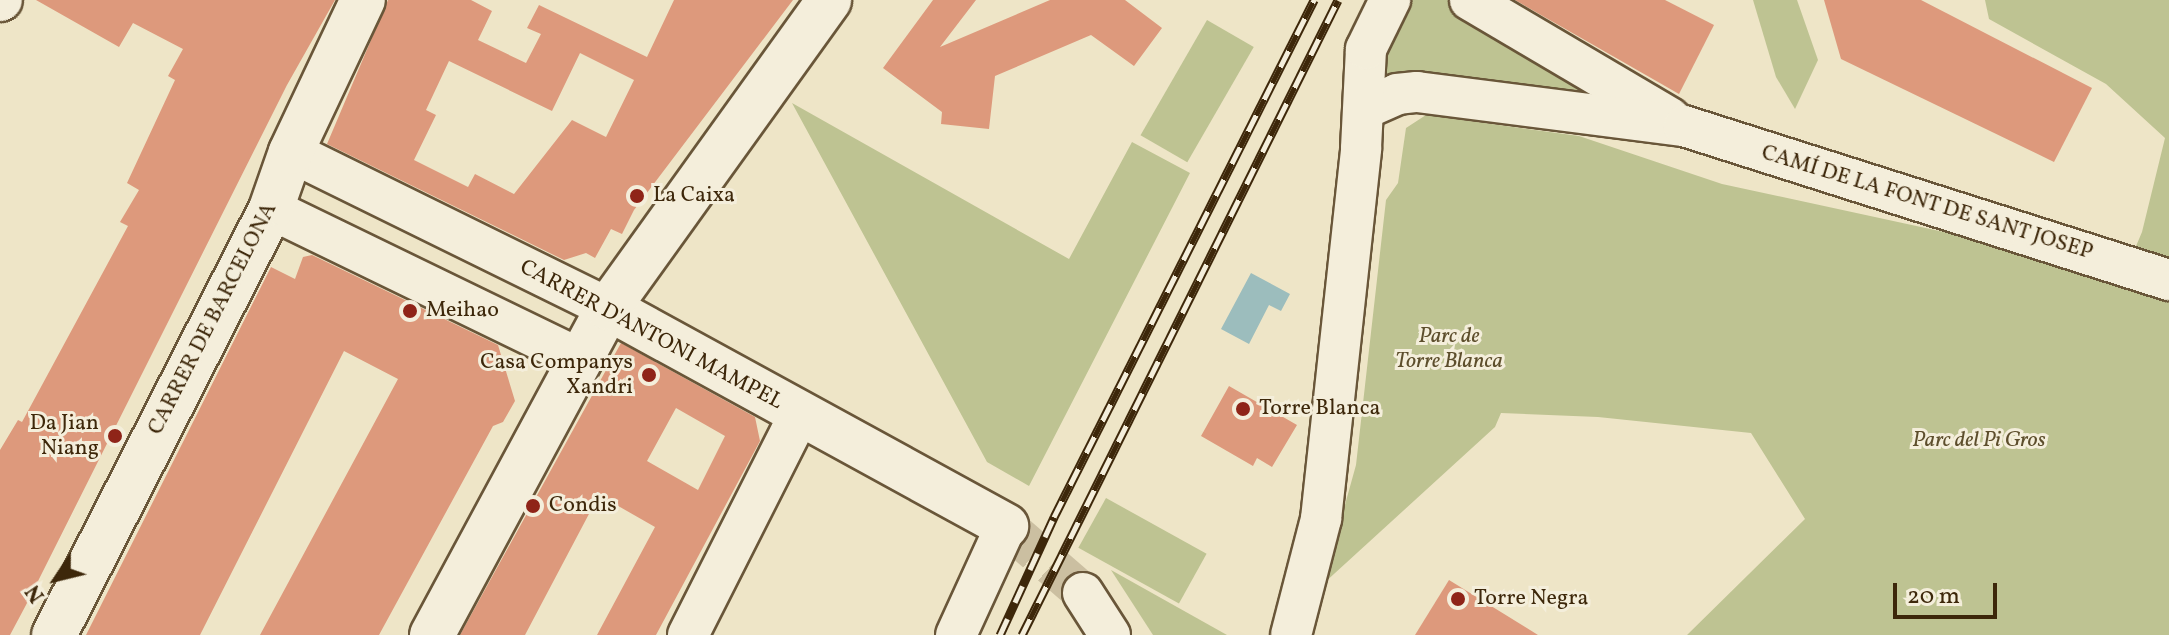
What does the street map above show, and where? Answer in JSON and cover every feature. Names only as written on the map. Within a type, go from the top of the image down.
[{"type":"street","name":"CARRER DE BARCELONA","points":[[54,635],[271,209],[291,152],[363,0]]},
{"type":"street","points":[[432,635],[608,308],[829,0]]},
{"type":"street","points":[[1291,635],[1321,519],[1364,109],[1366,49],[1390,0]]},
{"type":"street","name":"CAMÍ DE LA FONT DE SANT JOSEP","points":[[1470,0],[1684,126]]},
{"type":"street","points":[[1558,110],[1575,88],[1576,61]]},
{"type":"street","name":"CAMÍ DE LA FONT DE SANT JOSEP","points":[[1364,109],[1397,94],[1417,92],[1684,126],[2169,280]]},
{"type":"street","name":"CARRER D'ANTONI MAMPEL","points":[[291,152],[608,308],[1006,526]]},
{"type":"street","points":[[271,209],[580,359]]},
{"type":"street","points":[[688,635],[799,415]]},
{"type":"street","points":[[956,635],[1006,526]]},
{"type":"street","points":[[1083,593],[1110,635]]},
{"type":"green space","points":[[1407,0],[1458,0],[1644,112],[1387,78],[1387,42]]},
{"type":"green space","points":[[1753,0],[1797,0],[1818,60],[1795,109],[1776,77]]},
{"type":"green space","name":"Parc del Pi Gros","points":[[1985,0],[2169,0],[2169,635],[1687,635],[1805,519],[1751,433],[1598,417],[1501,413],[1495,427],[1323,584],[1356,465],[1386,200],[1398,183],[1406,128],[1426,115],[1579,136],[1722,184],[1944,232],[2120,284],[2142,232],[2165,138],[2106,84],[1989,19]]},
{"type":"green space","points":[[1207,20],[1254,47],[1187,162],[1140,135]]},
{"type":"green space","points":[[792,103],[1069,259],[1132,142],[1190,173],[1029,486],[987,462]]},
{"type":"green space","points":[[1106,498],[1207,554],[1179,604],[1078,548]]},
{"type":"green space","points":[[1111,570],[1227,635],[1153,635]]},
{"type":"water","points":[[1251,273],[1290,294],[1281,311],[1269,305],[1249,344],[1221,329]]},
{"type":"building","points":[[36,0],[335,0],[287,85],[26,605],[10,635],[0,635],[0,450],[18,420],[22,422],[128,226],[120,222],[139,190],[127,183],[175,80],[168,76],[183,49],[133,23],[119,47]]},
{"type":"building","points":[[388,0],[471,0],[492,11],[478,40],[526,63],[541,34],[527,28],[539,5],[647,57],[674,0],[793,0],[634,210],[622,234],[611,229],[595,258],[586,253],[564,260],[327,144]],"holes":[[[580,53],[634,80],[606,137],[572,120],[514,194],[475,174],[468,187],[414,160],[436,115],[426,110],[449,61],[552,111]]]},
{"type":"building","points":[[933,0],[976,0],[940,47],[1050,0],[1125,0],[1162,28],[1134,66],[1091,35],[995,76],[989,129],[941,124],[942,112],[883,68]]},
{"type":"building","points":[[1515,0],[1665,0],[1714,25],[1679,94]]},
{"type":"building","points":[[1824,0],[1921,0],[2092,88],[2054,162],[1841,59]]},
{"type":"building","points":[[312,255],[498,345],[515,401],[503,422],[493,426],[379,635],[260,635],[398,379],[344,351],[200,635],[86,635],[271,267],[295,279],[303,257]]},
{"type":"building","points":[[621,343],[755,417],[760,441],[656,635],[597,635],[655,527],[599,495],[525,635],[460,635]],"holes":[[[676,408],[725,436],[698,490],[647,461]]]},
{"type":"building","name":"Torre Blanca","points":[[1229,386],[1297,425],[1272,467],[1257,458],[1253,466],[1201,436]]},
{"type":"building","name":"Torre Negra","points":[[1449,580],[1538,635],[1415,635]]},
{"type":"tunnel","points":[[1006,526],[1083,593]]},
{"type":"railway","points":[[1000,635],[1054,517],[1314,0]]},
{"type":"railway","points":[[1022,635],[1338,0]]},
{"type":"place","name":"La Caixa","points":[[637,196]]},
{"type":"place","name":"Meihao","points":[[410,311]]},
{"type":"place","name":"Casa Companys Xandri","points":[[649,375]]},
{"type":"place","name":"Torre Blanca","points":[[1243,409]]},
{"type":"place","name":"Da Jian Niang","points":[[115,436]]},
{"type":"place","name":"Condis","points":[[533,506]]},
{"type":"place","name":"Torre Negra","points":[[1458,599]]},
{"type":"park label","name":"Parc de Torre Blanca","points":[[1449,348]]}]
